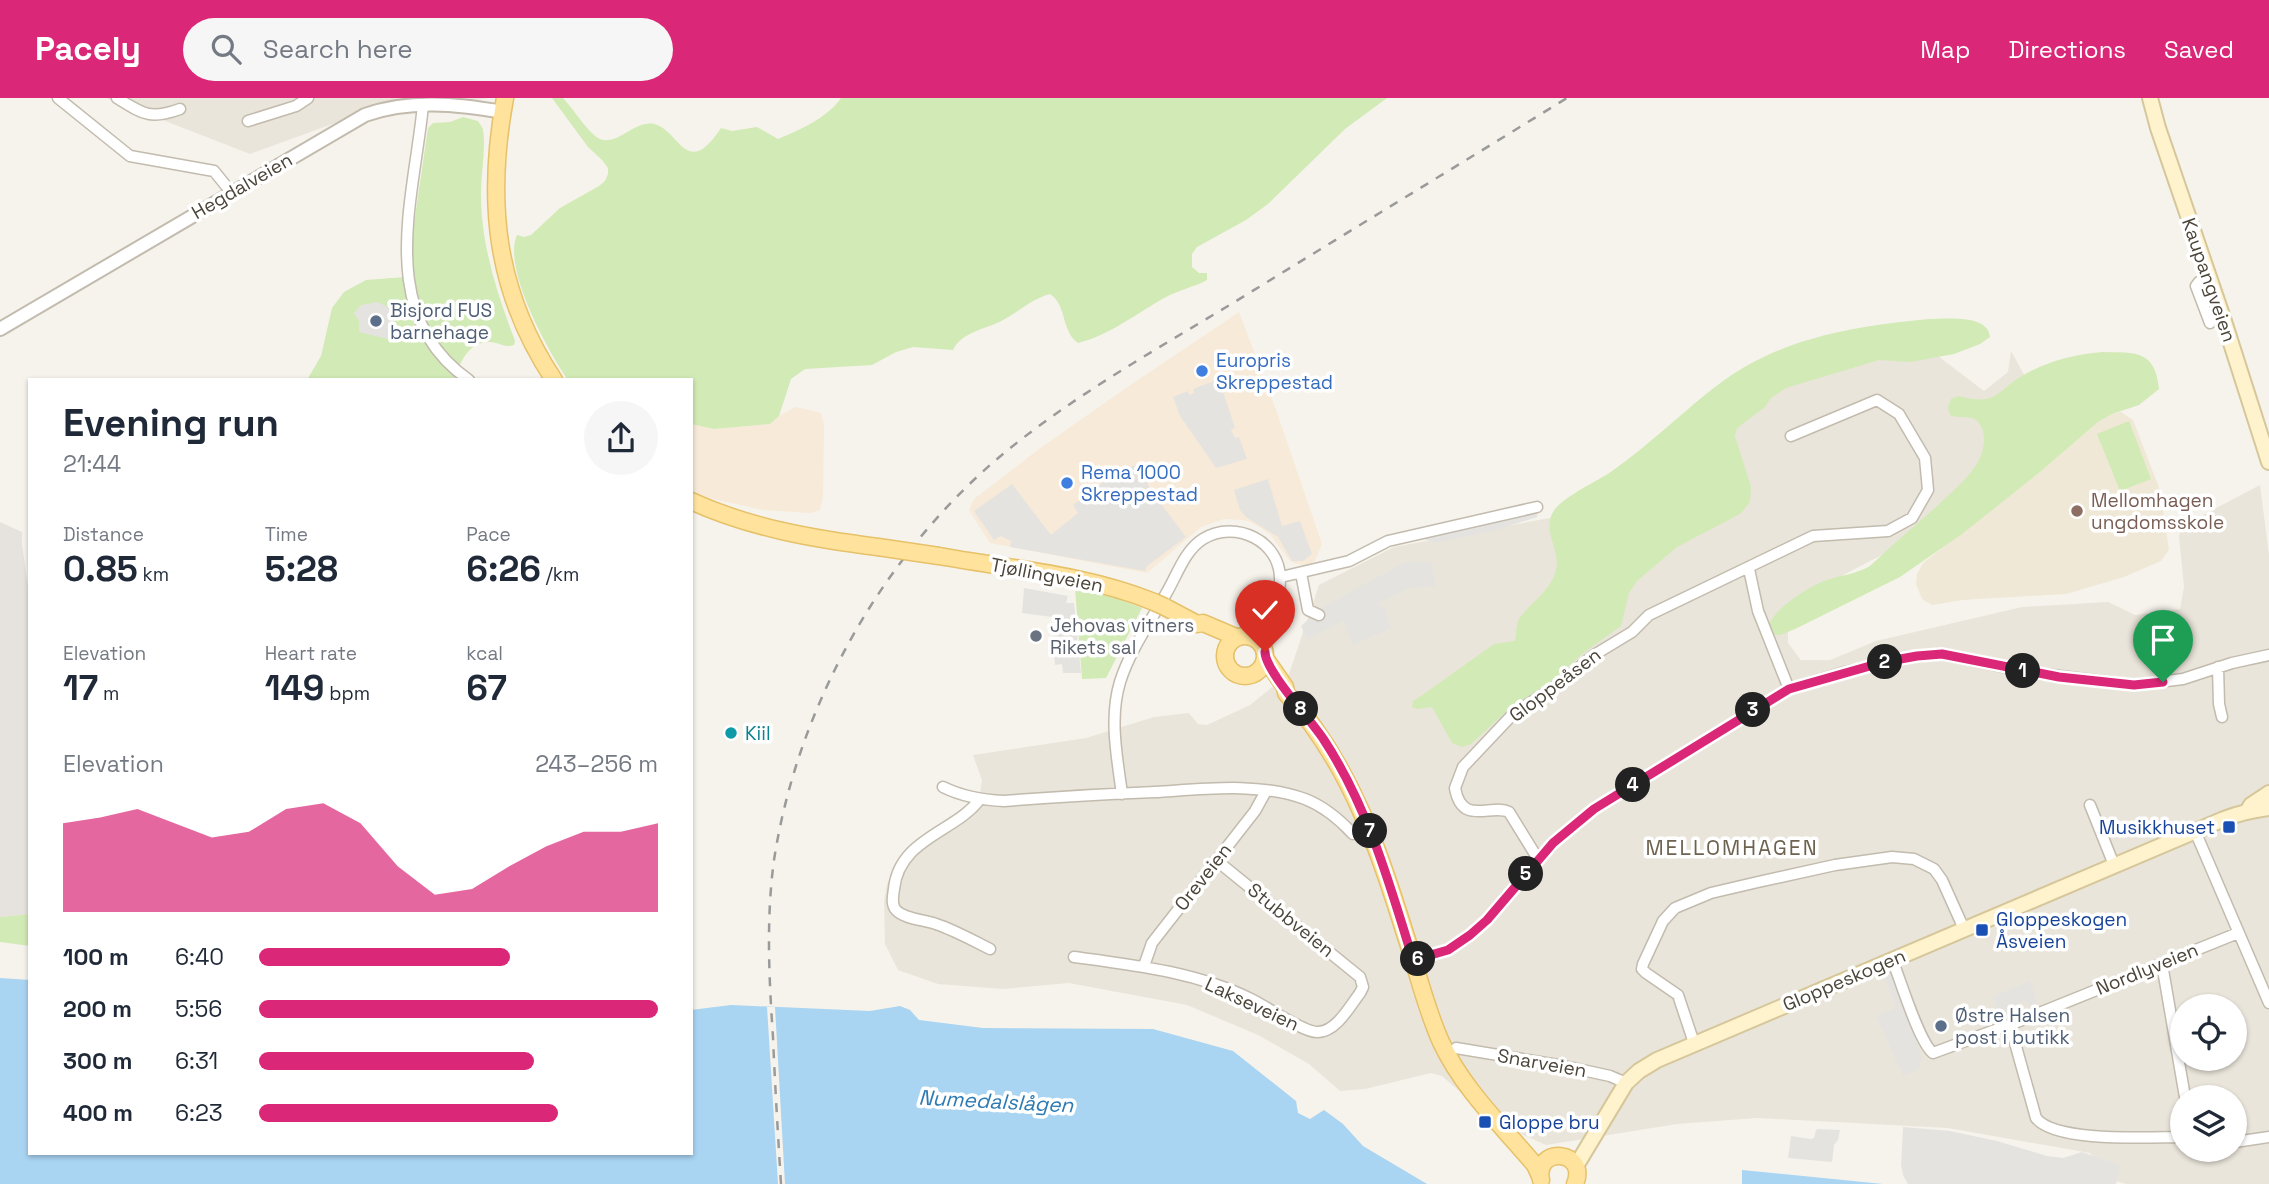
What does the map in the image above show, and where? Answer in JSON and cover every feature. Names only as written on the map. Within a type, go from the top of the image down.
[{"type":"main road","name":"Kaupangveien","points":[[2150,98],[2269,462]]},
{"type":"main road","points":[[504,105],[496,157],[494,195],[503,261],[522,320],[553,378]]},
{"type":"main road","name":"Tjøllingveien","points":[[693,502],[755,524],[803,535],[1067,576],[1109,586],[1159,605],[1198,624],[1224,657]]},
{"type":"main road","name":"Tjøllingveien","points":[[1198,624],[1203,623],[1236,637]]},
{"type":"main road","points":[[1286,693],[1256,638],[1246,635],[1236,637],[1227,646],[1224,657],[1233,672],[1249,676],[1286,693],[1324,740],[1356,798],[1376,846],[1432,1018],[1448,1056],[1477,1097],[1535,1165],[1541,1180]]},
{"type":"main road","points":[[1249,676],[1260,669],[1265,658]]},
{"type":"main road","name":"Gloppeskogen","points":[[2248,810],[2250,805],[2269,793]]},
{"type":"main road","name":"Gloppeskogen","points":[[1555,1157],[1579,1145],[1598,1126],[1626,1083],[1644,1068],[1694,1043],[2195,831],[2248,810],[2269,808]]},
{"type":"main road","name":"Gloppeskogen","points":[[1576,1166],[1595,1138],[1598,1126]]},
{"type":"main road","points":[[1518,1145],[1555,1157],[1567,1158],[1576,1166],[1578,1175],[1575,1184]]},
{"type":"main road","points":[[1541,1180],[1544,1163],[1555,1157]]},
{"type":"street","points":[[58,98],[130,156],[214,171],[231,192]]},
{"type":"street","points":[[117,98],[149,116],[164,115],[180,109]]},
{"type":"street","points":[[248,121],[296,106],[308,98]]},
{"type":"street","name":"Hegdalveien","points":[[0,329],[365,115],[392,107],[446,101],[504,105]]},
{"type":"street","points":[[423,105],[406,241],[408,276],[419,316],[434,349],[466,378]]},
{"type":"street","points":[[2209,278],[2196,286],[2210,323]]},
{"type":"street","name":"Gloppeåsen","points":[[1538,859],[1509,812],[1501,809],[1476,812],[1465,807],[1455,788],[1463,766],[1514,713],[1558,685],[1594,654],[1632,632],[1649,615],[1813,536],[1888,531],[1912,518],[1928,490],[1925,458],[1899,414],[1877,400],[1791,436]]},
{"type":"street","points":[[1281,577],[1349,561],[1388,541],[1537,507]]},
{"type":"street","points":[[1122,794],[1114,734],[1119,685],[1130,657],[1192,548],[1213,534],[1231,531],[1250,535],[1270,548],[1278,563],[1281,577],[1279,593],[1256,638]]},
{"type":"street","points":[[1749,569],[1758,611],[1789,689]]},
{"type":"street","points":[[1301,573],[1308,610],[1320,615]]},
{"type":"street","points":[[1413,960],[1448,950],[1470,935],[1496,911],[1538,859],[1569,828],[1594,809],[1789,689],[1871,665],[1942,654],[2027,672],[2134,685],[2183,679],[2218,667],[2269,655]]},
{"type":"street","points":[[2218,667],[2222,718]]},
{"type":"street","points":[[943,787],[980,799],[1004,801],[1228,788],[1285,793],[1319,805],[1353,834]]},
{"type":"street","name":"Oreveien","points":[[1144,966],[1152,943],[1255,811],[1266,791]]},
{"type":"street","points":[[980,799],[974,808],[934,834],[907,858],[895,881],[893,904],[895,910],[902,914],[937,924],[990,949]]},
{"type":"street","points":[[2090,804],[2114,865]]},
{"type":"street","points":[[2195,831],[2269,1003]]},
{"type":"street","points":[[1694,1043],[1678,995],[1642,969],[1668,914],[1687,903],[1711,893],[1835,865],[1905,857],[1926,863],[1939,874],[1964,929]]},
{"type":"street","name":"Stubbveien","points":[[1216,860],[1355,972],[1363,982]]},
{"type":"street","name":"Nordlyveien","points":[[1892,959],[1930,1051],[1939,1052],[2238,933]]},
{"type":"street","name":"Lakseveien","points":[[1074,957],[1144,966],[1200,979],[1228,988],[1314,1032],[1326,1031],[1333,1026],[1360,993],[1363,982]]},
{"type":"street","points":[[2162,964],[2183,1085]]},
{"type":"street","points":[[2010,1025],[2040,1124],[2094,1136],[2170,1137]]},
{"type":"street","name":"Snarveien","points":[[1456,1048],[1564,1066],[1610,1076],[1626,1083]]},
{"type":"street","points":[[2247,1140],[2269,1137]]},
{"type":"shaded area","points":[[106,98],[489,98],[360,114],[250,154]]},
{"type":"shaded area","name":"Bisjord FUS barnehage","points":[[377,302],[399,316],[394,321],[392,340],[359,332],[359,321],[354,313],[361,305]]},
{"type":"shaded area","points":[[1239,312],[1322,544],[1314,562],[1308,566],[1294,563],[1270,534],[1251,522],[1242,520],[1224,519],[1201,527],[1147,573],[990,543],[969,510],[974,499],[1039,449]]},
{"type":"shaded area","points":[[1917,340],[1984,391],[2008,372],[2011,351],[2027,380],[1991,457],[1909,541],[1845,574],[1805,601],[1788,617],[1788,643],[1801,660],[1830,660],[1876,641],[2022,607],[2108,602],[2135,615],[2180,609],[2184,587],[2179,536],[2182,526],[2260,485],[2269,555],[2269,1184],[2126,1184],[2116,1181],[2090,1153],[1948,1128],[1757,1118],[1677,1124],[1546,1145],[1483,1112],[1442,1076],[1431,1073],[1365,1089],[1340,1091],[1309,1064],[1258,1035],[1187,1005],[1069,983],[1003,989],[938,984],[898,970],[885,944],[884,901],[887,884],[897,863],[909,848],[980,794],[982,780],[973,755],[1086,738],[1154,717],[1189,713],[1198,724],[1207,725],[1250,705],[1289,674],[1319,585],[1394,547],[1566,515],[1572,550],[1509,676],[1737,386]]},
{"type":"shaded area","points":[[1219,379],[1235,428],[1231,430],[1235,438],[1239,437],[1247,459],[1216,468],[1180,416],[1173,397],[1188,391],[1189,395],[1194,393],[1193,389]]},
{"type":"shaded area","points":[[796,407],[821,413],[824,425],[823,497],[820,510],[810,513],[763,510],[704,497],[693,492],[693,424],[714,429],[770,424]]},
{"type":"shaded area","name":"Mellomhagen ungdomsskole","points":[[2121,412],[2133,420],[2160,490],[2169,550],[2161,561],[2124,577],[2066,594],[1962,600],[1932,605],[1922,599],[1916,584],[1917,574],[1923,563],[2040,472],[2098,422]]},
{"type":"shaded area","points":[[1139,464],[1150,489],[1186,537],[1147,566],[1145,571],[1010,547],[1011,541],[1001,536],[994,540],[974,511],[1012,484],[1051,535],[1078,513],[1073,505],[1118,471]]},
{"type":"shaded area","points":[[1268,479],[1282,526],[1300,521],[1312,554],[1303,561],[1292,561],[1278,537],[1246,517],[1240,510],[1234,490]]},
{"type":"shaded area","points":[[1538,509],[1537,517],[1493,531],[1436,543],[1420,538],[1485,525]]},
{"type":"shaded area","points":[[0,522],[22,532],[28,587],[28,914],[0,917]]},
{"type":"shaded area","points":[[1405,562],[1432,562],[1436,586],[1410,588],[1378,603],[1385,609],[1391,628],[1353,645],[1343,621],[1307,639],[1301,626],[1321,608]]},
{"type":"shaded area","points":[[1024,588],[1068,596],[1066,603],[1074,603],[1081,673],[1063,673],[1062,664],[1055,665],[1054,651],[1060,651],[1060,644],[1053,644],[1052,617],[1022,613]]},
{"type":"shaded area","points":[[1890,970],[1915,1032],[1922,1058],[1918,1070],[1903,1076],[1876,1016],[1897,1008],[1883,973]]},
{"type":"shaded area","points":[[2030,981],[2038,1005],[2030,1008],[2026,1000],[2018,1003],[2020,1012],[2001,1020],[1993,997]]},
{"type":"shaded area","points":[[1903,1127],[1950,1131],[2047,1156],[2063,1158],[2082,1152],[2120,1165],[2116,1184],[1908,1184],[1901,1165]]},
{"type":"shaded area","points":[[1818,1129],[1840,1130],[1834,1145],[1832,1162],[1788,1158],[1791,1136],[1811,1139]]},
{"type":"green space","points":[[552,98],[563,98],[590,131],[601,139],[616,138],[638,126],[654,124],[663,128],[691,152],[699,151],[709,143],[721,128],[732,131],[757,127],[778,139],[821,117],[841,98],[1387,98],[1345,129],[1268,204],[1246,220],[1197,247],[1192,254],[1192,267],[1199,273],[1207,273],[1207,280],[1166,297],[1101,335],[1078,343],[1069,332],[1059,305],[1050,294],[1011,316],[969,334],[953,350],[913,347],[896,352],[872,365],[805,369],[791,379],[779,416],[770,424],[714,429],[693,424],[693,378],[567,378],[549,350],[529,309],[516,268],[514,250],[517,235],[531,235],[560,208],[605,181],[608,168],[588,147]]},
{"type":"green space","points":[[463,117],[478,121],[483,129],[481,194],[484,232],[491,269],[515,341],[514,345],[505,346],[491,342],[476,345],[466,354],[454,378],[308,378],[321,356],[332,308],[344,292],[366,280],[405,277],[412,268],[412,237],[428,128],[433,123],[450,122]]},
{"type":"green space","points":[[1929,319],[1974,321],[1988,330],[1990,337],[1954,354],[1910,362],[1879,360],[1786,388],[1771,398],[1765,407],[1737,428],[1735,436],[1751,487],[1750,502],[1740,514],[1677,547],[1637,581],[1629,593],[1621,626],[1586,651],[1553,680],[1509,709],[1471,744],[1462,747],[1452,743],[1432,707],[1412,707],[1413,701],[1494,644],[1515,641],[1519,619],[1554,577],[1557,563],[1550,521],[1556,508],[1570,496],[1626,461],[1723,381],[1771,354],[1822,336],[1875,325]]},
{"type":"green space","points":[[2102,352],[2133,354],[2148,360],[2157,376],[2159,389],[2139,405],[2098,422],[1962,534],[1900,577],[1795,629],[1775,635],[1769,624],[1786,604],[1820,583],[1870,566],[1959,486],[1975,467],[1984,445],[1982,428],[1976,420],[1950,415],[1948,407],[1951,399],[1958,396],[1972,399],[1990,398],[2017,379],[2044,365],[2073,356]]},
{"type":"green space","points":[[2129,421],[2151,479],[2120,491],[2097,434]]},
{"type":"green space","points":[[1075,588],[1142,608],[1106,678],[1082,679]]},
{"type":"green space","points":[[28,914],[28,946],[0,942],[0,917]]},
{"type":"water","name":"Numedalslågen","points":[[0,978],[28,980],[28,1155],[693,1155],[693,1010],[731,1005],[870,1011],[900,1006],[910,1010],[919,1020],[983,1028],[1153,1029],[1233,1051],[1296,1101],[1298,1113],[1310,1119],[1324,1110],[1343,1124],[1363,1146],[1427,1184],[0,1184]]},
{"type":"water","points":[[1742,1170],[1883,1184],[1742,1184]]},
{"type":"pier","points":[[767,1007],[775,1007],[785,1184],[778,1184]]},
{"type":"railway","points":[[781,1184],[769,971],[774,860],[787,799],[805,739],[829,681],[859,625],[893,572],[932,523],[976,478],[1023,438],[1077,399],[1567,98]]},
{"type":"place","name":"Bisjord FUS barnehage","points":[[376,321]]},
{"type":"place","name":"Europris Skreppestad","points":[[1202,371]]},
{"type":"place","name":"Rema 1000 Skreppestad","points":[[1067,483]]},
{"type":"place","name":"Mellomhagen ungdomsskole","points":[[2077,511]]},
{"type":"place","name":"Jehovas vitners Rikets sal","points":[[1036,636]]},
{"type":"place","name":"Kiil","points":[[731,733]]},
{"type":"place","name":"Musikkhuset","points":[[2229,827]]},
{"type":"place","name":"Gloppeskogen Åsveien","points":[[1982,930]]},
{"type":"place","name":"Østre Halsen post i butikk","points":[[1941,1026]]},
{"type":"place","name":"Gloppe bru","points":[[1485,1122]]},
{"type":"district","name":"MELLOMHAGEN","points":[[1732,847]]},
{"type":"route","points":[[1265,652],[1272,671],[1324,740],[1356,798],[1376,846],[1413,960],[1448,950],[1470,935],[1512,893],[1553,843],[1594,809],[1789,689],[1884,662],[1942,654],[2059,677],[2134,685],[2163,682]]}]
